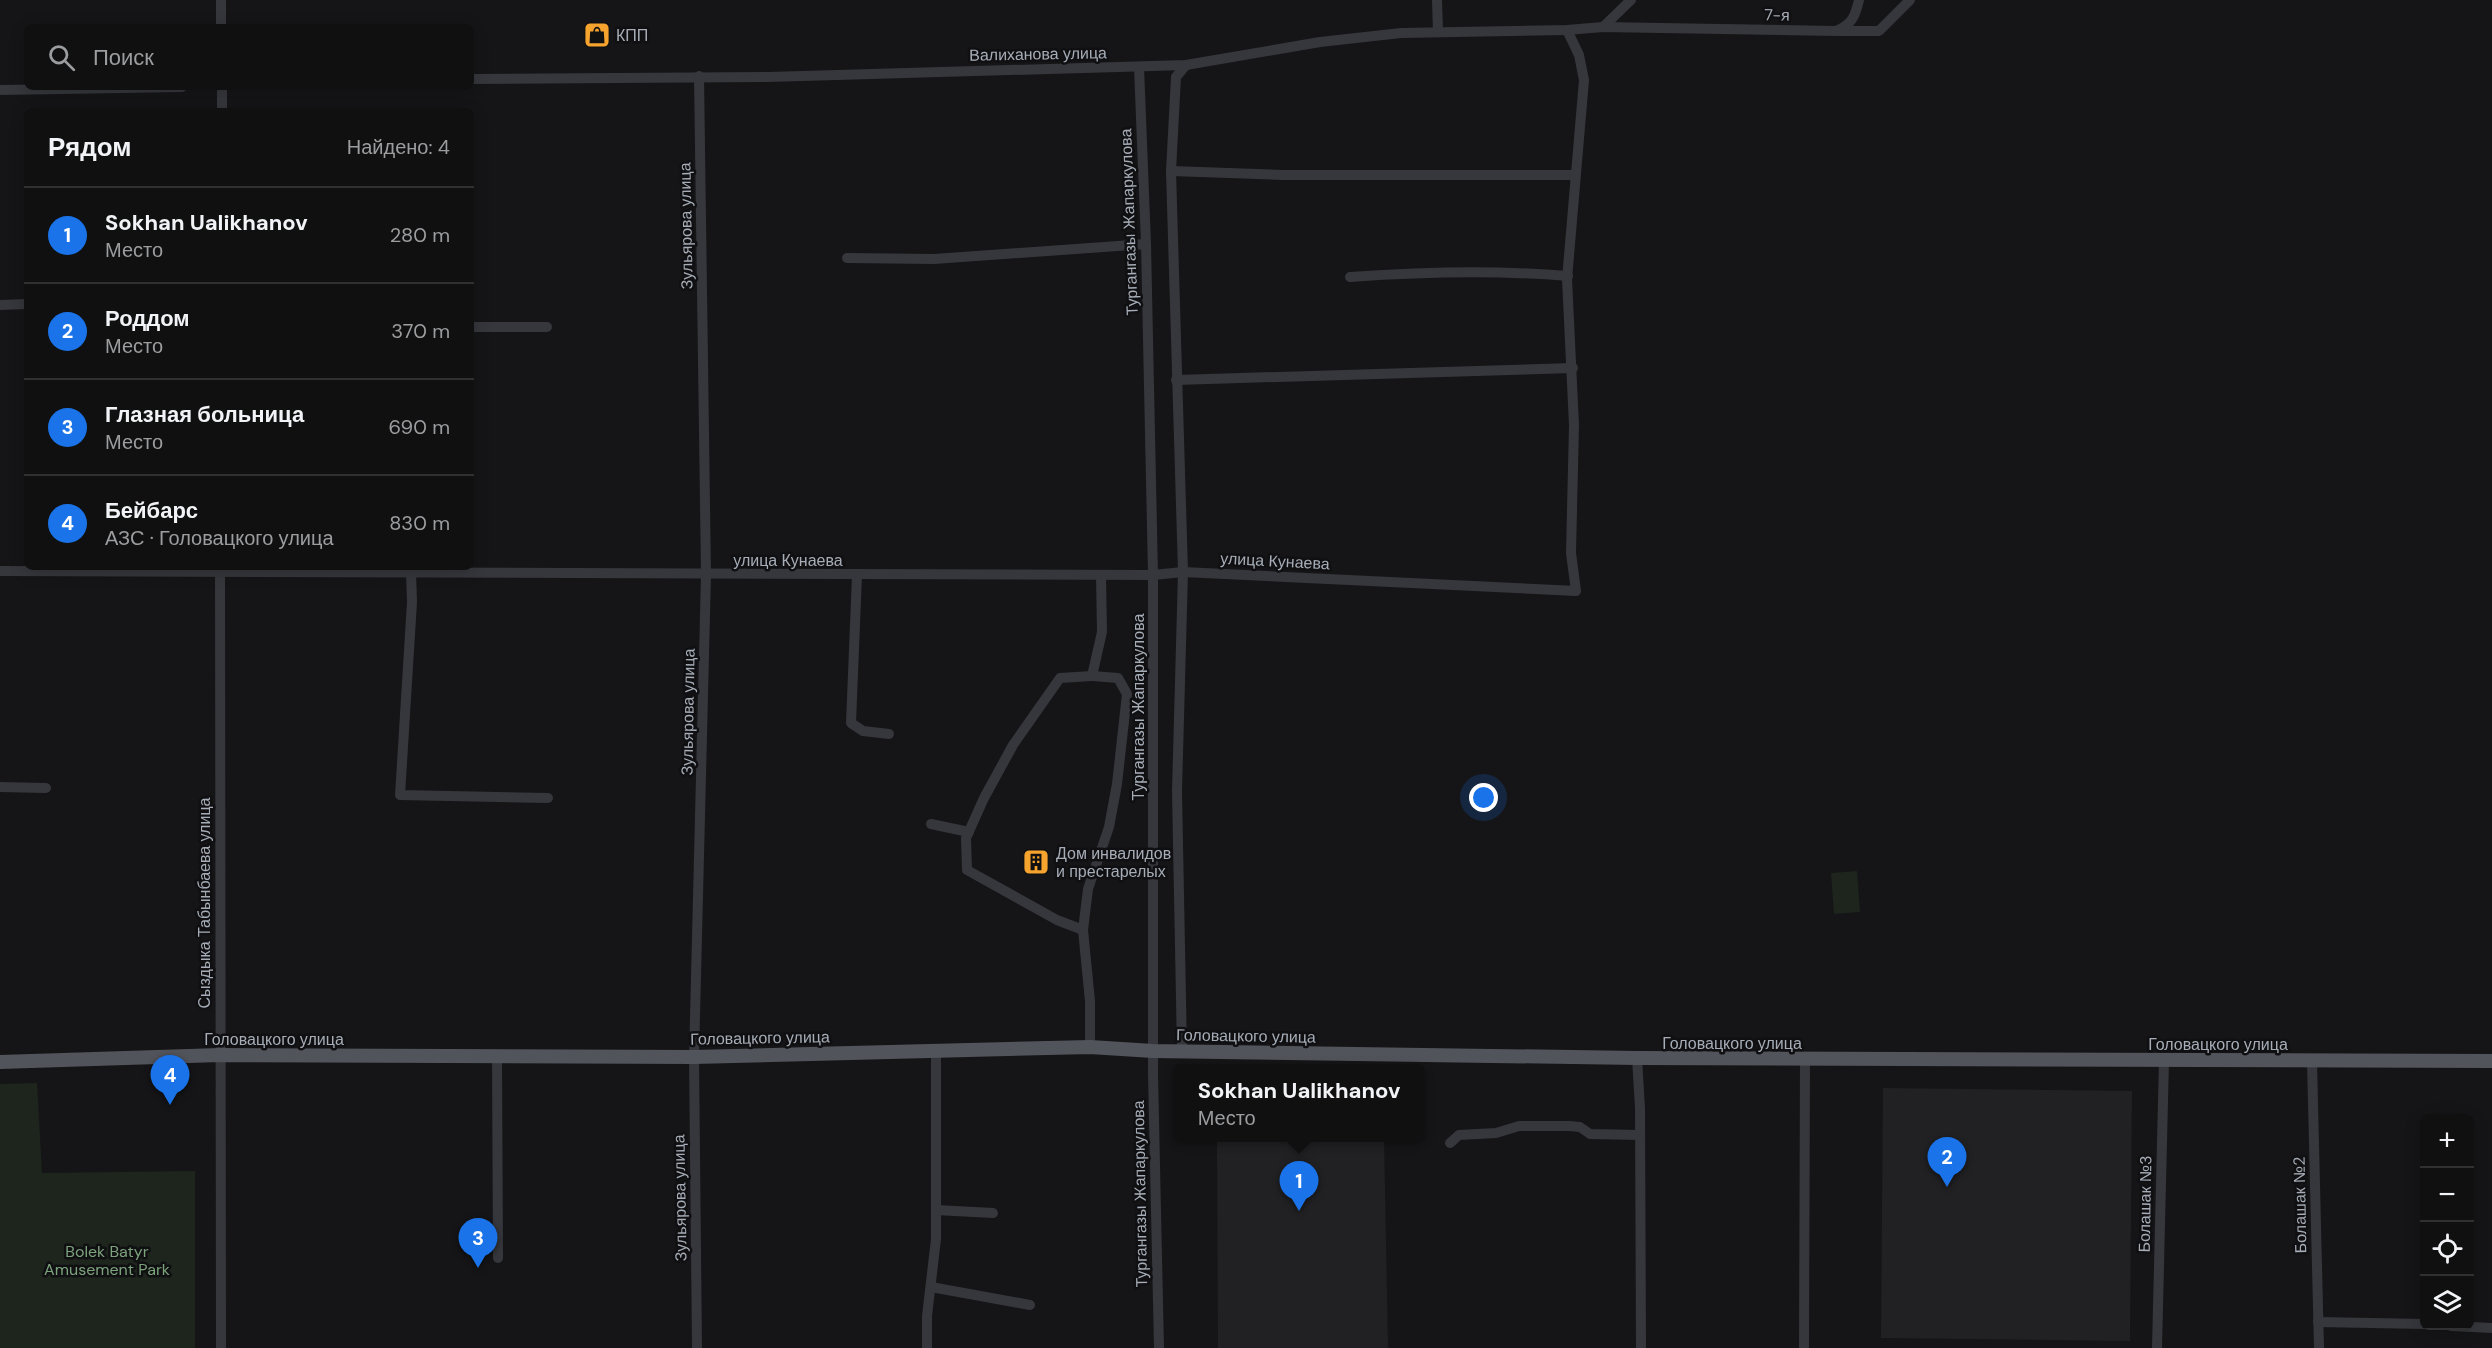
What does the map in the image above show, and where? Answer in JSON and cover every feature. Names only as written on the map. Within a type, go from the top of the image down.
[{"type":"main road","name":"Головацкого улица","points":[[0,1062],[220,1054],[694,1057],[1090,1047],[1154,1051],[1805,1060],[2492,1061]]},
{"type":"street","points":[[221,0],[221,24]]},
{"type":"street","points":[[1437,0],[1438,31]]},
{"type":"street","points":[[1604,27],[1631,0]]},
{"type":"street","points":[[1836,31],[1847,26],[1855,18],[1859,0]]},
{"type":"street","name":"7-я","points":[[1604,27],[1879,31],[1910,0]]},
{"type":"street","name":"Валиханова улица","points":[[474,79],[768,77],[1186,65],[1320,42],[1438,31],[1567,30],[1604,27]]},
{"type":"street","points":[[1176,380],[1572,368],[1568,276],[1584,80],[1579,55],[1567,30]]},
{"type":"street","points":[[1182,1051],[1178,791],[1183,572],[1171,171],[1176,77],[1186,65]]},
{"type":"street","name":"Тургангазы Жапаркулова","points":[[1139,67],[1146,244],[1153,575],[1154,1051],[1159,1348]]},
{"type":"street","name":"Зульярова улица","points":[[696,1348],[694,1057],[706,575],[699,76]]},
{"type":"street","points":[[0,90],[24,90]]},
{"type":"street","points":[[222,90],[222,108]]},
{"type":"street","points":[[1171,171],[1283,175],[1575,175]]},
{"type":"street","points":[[847,258],[933,259],[1146,244]]},
{"type":"street","points":[[1350,277],[1406,273],[1514,272],[1568,276]]},
{"type":"street","points":[[0,305],[24,304]]},
{"type":"street","points":[[474,327],[547,327]]},
{"type":"street","name":"улица Кунаева","points":[[0,571],[220,570],[706,575],[1153,575],[1183,572],[1576,591],[1571,553],[1572,368]]},
{"type":"street","name":"Сыздыка Табынбаева улица","points":[[220,570],[221,1348]]},
{"type":"street","points":[[411,572],[412,602],[400,795],[548,798]]},
{"type":"street","points":[[858,575],[851,723],[863,731],[888,734]]},
{"type":"street","points":[[1092,676],[1102,632],[1101,575]]},
{"type":"street","points":[[1083,930],[1057,920],[967,870],[966,838],[1013,745],[1060,678],[1092,676],[1118,678],[1127,694],[1126,719],[1109,827],[1088,889],[1083,930],[1090,1001],[1090,1047]]},
{"type":"street","points":[[0,788],[46,788]]},
{"type":"street","points":[[931,824],[969,832]]},
{"type":"street","points":[[927,1348],[927,1316],[936,1210],[936,1051]]},
{"type":"street","points":[[497,1057],[498,1258]]},
{"type":"street","points":[[1637,1058],[1640,1135],[1641,1348]]},
{"type":"street","points":[[1804,1348],[1805,1060]]},
{"type":"street","name":"Болашак №3","points":[[2157,1348],[2164,1060]]},
{"type":"street","name":"Болашак №2","points":[[2312,1062],[2319,1348]]},
{"type":"street","points":[[1450,1143],[1459,1135],[1496,1133],[1519,1126],[1569,1126],[1580,1127],[1590,1134],[1640,1135]]},
{"type":"street","points":[[936,1210],[993,1213]]},
{"type":"street","points":[[931,1287],[1030,1305]]},
{"type":"street","points":[[2318,1322],[2420,1324]]},
{"type":"street","points":[[2474,1327],[2492,1328]]},
{"type":"shaded area","points":[[1883,1088],[2132,1091],[2130,1341],[1881,1338]]},
{"type":"shaded area","points":[[1217,1142],[1384,1142],[1388,1348],[1218,1348]]},
{"type":"green space","points":[[1857,871],[1860,912],[1834,914],[1831,873]]},
{"type":"green space","name":"Bolek Batyr Amusement Park","points":[[37,1083],[42,1173],[195,1171],[195,1348],[0,1348],[0,1084]]},
{"type":"place","name":"КПП","points":[[597,35]]},
{"type":"place","name":"Дом инвалидов и престарелых","points":[[1036,862]]},
{"type":"place","name":"Бейбарс","points":[[170,1105]]},
{"type":"place","name":"Роддом","points":[[1947,1187]]},
{"type":"place","name":"Sokhan Ualikhanov","points":[[1299,1211]]},
{"type":"place","name":"Глазная больница","points":[[478,1268]]}]
